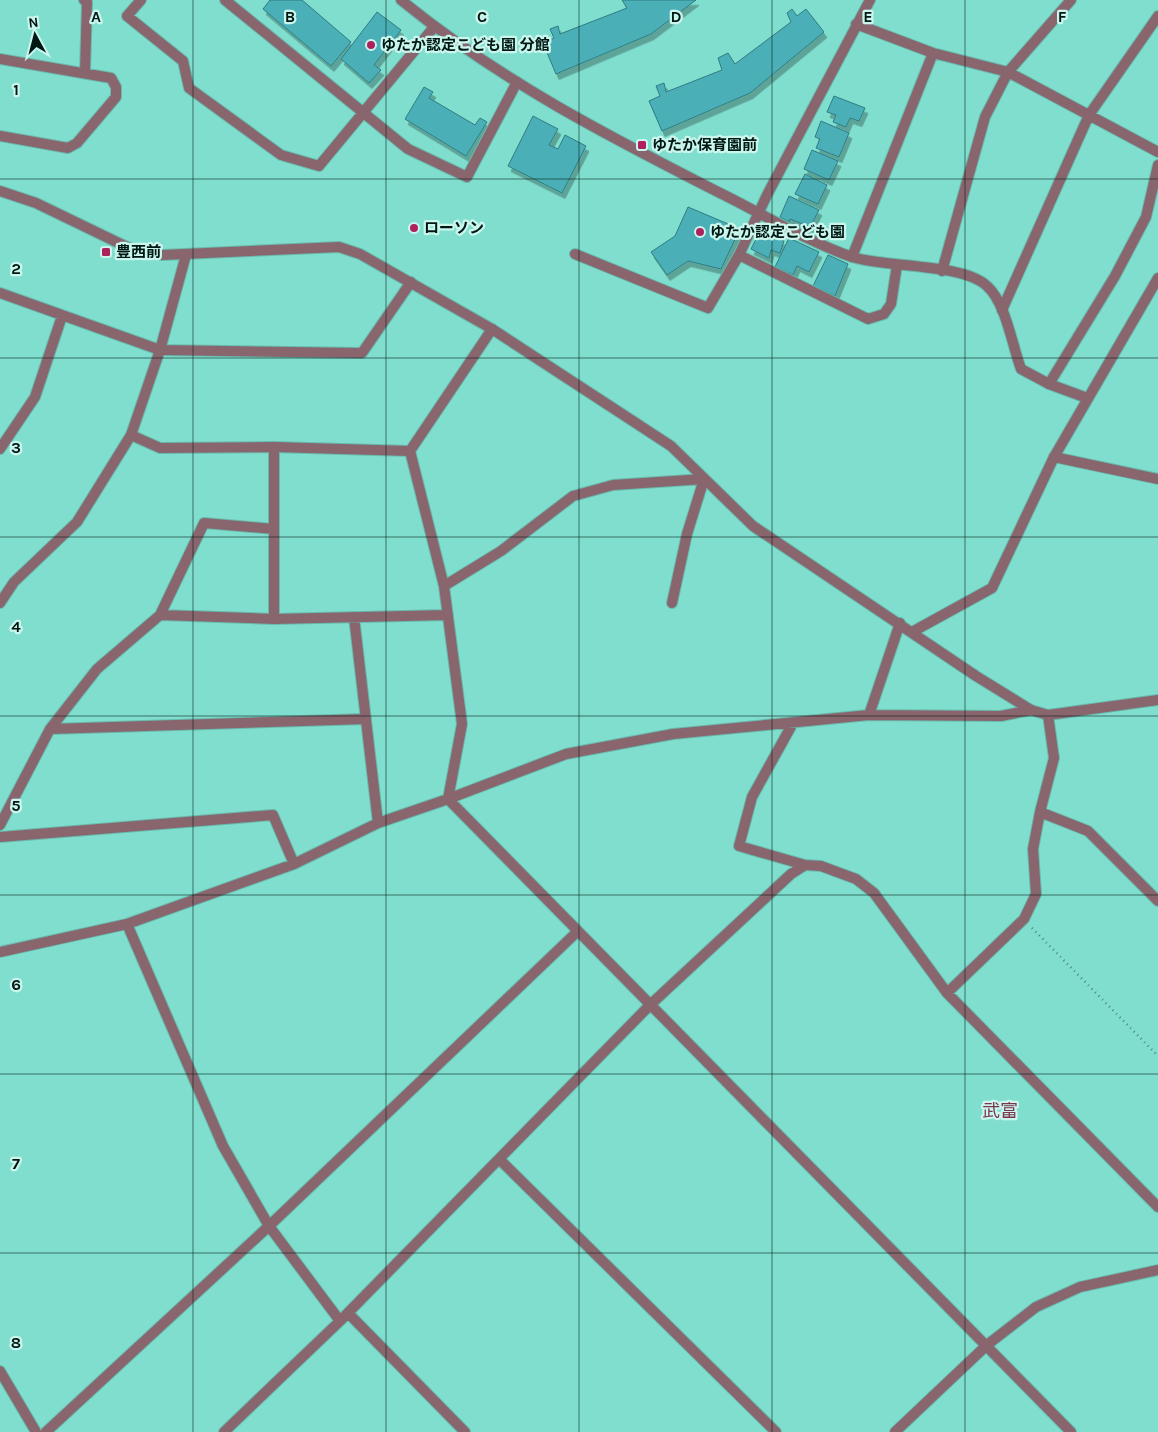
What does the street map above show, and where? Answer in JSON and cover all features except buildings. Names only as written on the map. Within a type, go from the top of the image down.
[{"type":"street","points":[[84,0],[87,2],[85,73]]},
{"type":"street","points":[[141,0],[127,16],[183,61],[189,88],[281,155],[319,166],[434,27]]},
{"type":"street","points":[[225,0],[408,149],[466,177],[517,82]]},
{"type":"street","points":[[401,0],[434,27],[517,82],[595,130],[797,233],[852,256],[897,265],[966,274],[987,286],[1002,310],[1021,369],[1049,384],[1086,398]]},
{"type":"street","points":[[575,254],[708,308],[739,255],[759,212],[870,0]]},
{"type":"street","points":[[942,271],[985,118],[1008,72],[1071,0]]},
{"type":"street","points":[[1002,310],[1089,115],[1158,16]]},
{"type":"street","points":[[856,24],[933,53],[1008,72],[1158,152]]},
{"type":"street","points":[[852,256],[933,53]]},
{"type":"street","points":[[0,58],[111,78],[116,87],[116,97],[78,142],[68,148],[0,136]]},
{"type":"street","points":[[1049,384],[1115,276],[1146,218],[1158,165]]},
{"type":"street","points":[[0,190],[36,203],[127,247],[162,255],[339,247],[360,254],[492,329],[671,446],[753,526],[900,623],[976,676],[1031,710],[1048,716],[1158,700]]},
{"type":"street","points":[[0,603],[14,582],[77,522],[131,435],[160,350],[186,255]]},
{"type":"street","points":[[739,255],[868,319],[884,314],[891,304],[897,265]]},
{"type":"street","points":[[912,632],[992,588],[1054,456],[1086,398],[1158,278]]},
{"type":"street","points":[[0,293],[160,350],[362,353],[411,282]]},
{"type":"street","points":[[0,449],[35,397],[62,316]]},
{"type":"street","points":[[448,799],[462,724],[444,586],[410,451],[492,329]]},
{"type":"street","points":[[131,435],[160,448],[274,447],[410,451]]},
{"type":"street","points":[[274,447],[274,619]]},
{"type":"street","points":[[1054,456],[1158,479]]},
{"type":"street","points":[[444,586],[501,551],[573,496],[613,485],[704,479]]},
{"type":"street","points":[[672,603],[686,534],[704,479]]},
{"type":"street","points":[[0,825],[50,729],[97,669],[160,615],[204,523],[274,529]]},
{"type":"street","points":[[160,615],[274,619],[448,615]]},
{"type":"street","points":[[354,617],[378,823]]},
{"type":"street","points":[[868,715],[900,623]]},
{"type":"street","points":[[0,952],[127,924],[294,864],[378,823],[448,799],[566,754],[673,734],[868,715],[1001,716],[1031,710]]},
{"type":"street","points":[[946,993],[1024,919],[1036,894],[1033,849],[1054,758],[1048,716]]},
{"type":"street","points":[[50,729],[366,718]]},
{"type":"street","points":[[794,723],[752,797],[739,846],[805,865],[821,866],[856,879],[874,893],[946,993],[1158,1207]]},
{"type":"street","points":[[448,799],[1071,1432]]},
{"type":"street","points":[[1040,812],[1088,831],[1158,901]]},
{"type":"street","points":[[0,837],[273,815],[294,864]]},
{"type":"street","points":[[224,1432],[348,1313],[650,1005],[791,874],[805,865]]},
{"type":"street","points":[[127,924],[223,1146],[269,1226],[340,1321]]},
{"type":"street","points":[[46,1432],[269,1226],[578,931]]},
{"type":"street","points":[[499,1159],[776,1432]]},
{"type":"street","points":[[895,1432],[988,1346],[1036,1307],[1080,1287],[1158,1270]]},
{"type":"street","points":[[348,1313],[465,1432]]},
{"type":"street","points":[[0,1371],[36,1432]]},
{"type":"path","points":[[1024,919],[1158,1056]]},
{"type":"place","name":"ゆたか認定こども園 分館","points":[[371,45]]},
{"type":"place","name":"ゆたか保育園前","points":[[642,145]]},
{"type":"place","name":"ローソン","points":[[414,228]]},
{"type":"place","name":"ゆたか認定こども園","points":[[700,232]]},
{"type":"place","name":"豊西前","points":[[106,252]]},
{"type":"district","name":"武富","points":[[1000,1111]]}]
